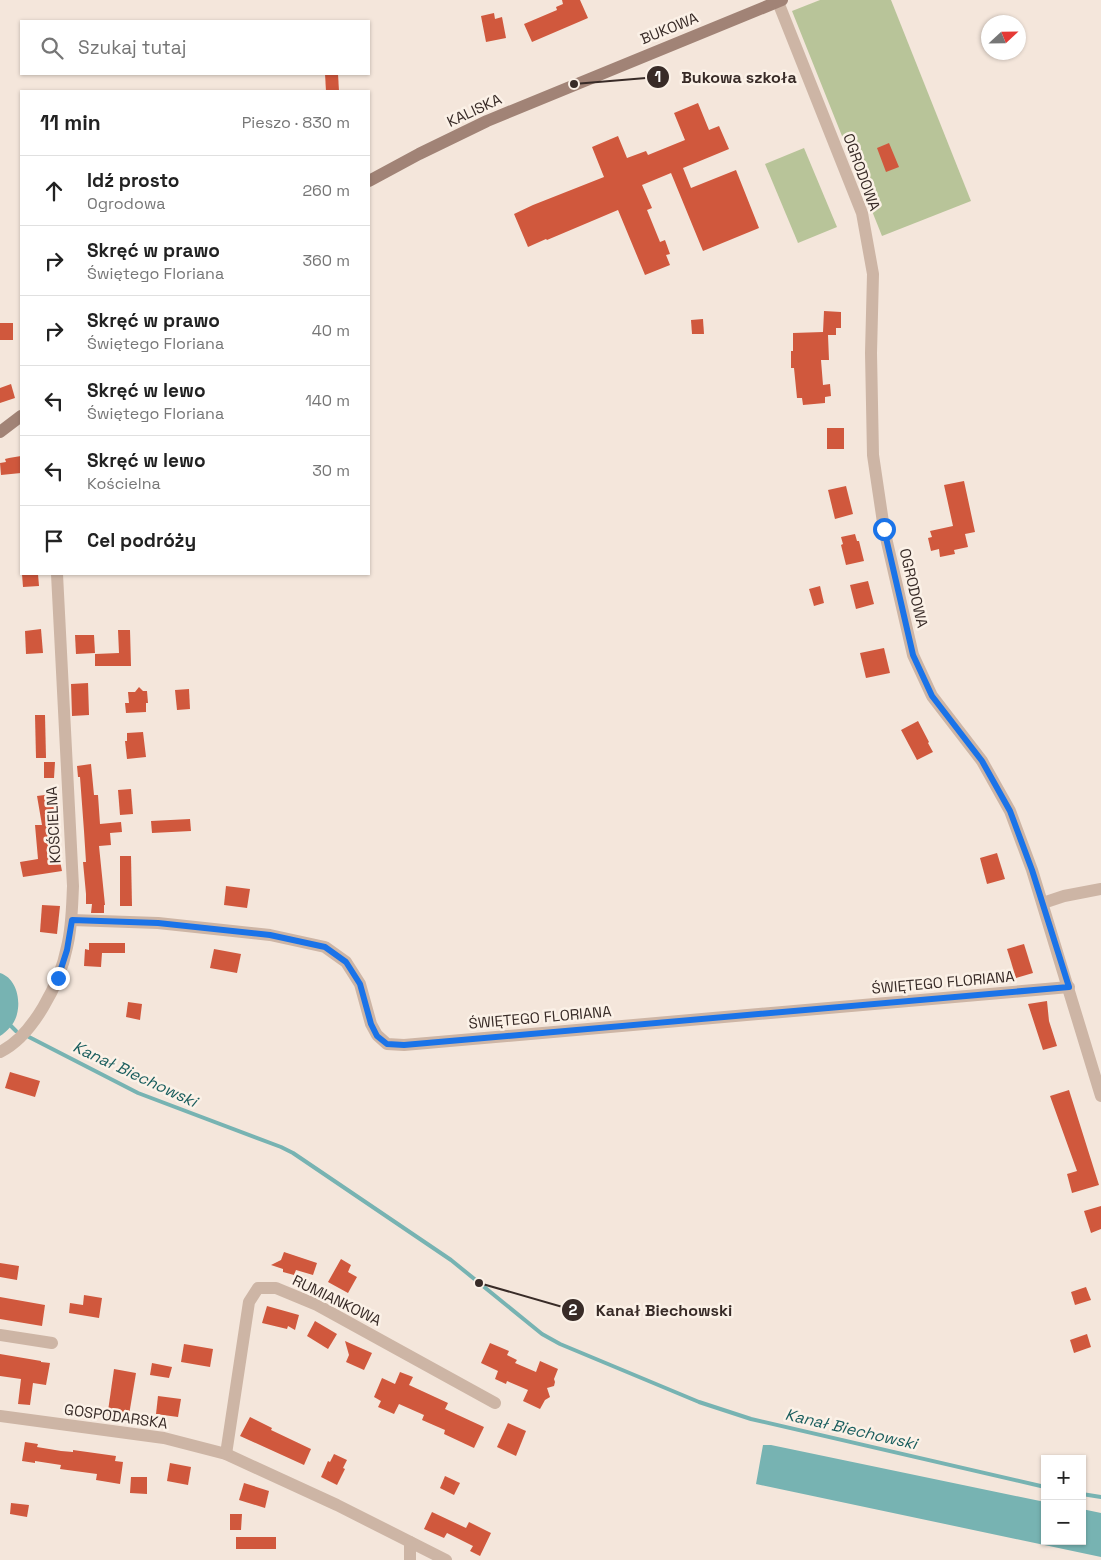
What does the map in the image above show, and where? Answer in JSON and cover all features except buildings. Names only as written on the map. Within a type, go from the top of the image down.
[{"type":"main road","name":"BUKOWA","points":[[596,75],[780,1]]},
{"type":"main road","name":"KALISKA","points":[[370,180],[487,121],[596,75]]},
{"type":"main road","points":[[0,432],[20,417]]},
{"type":"street","name":"OGRODOWA","points":[[780,1],[862,213],[873,274],[871,353],[873,454],[884,529],[913,655],[932,696],[982,761],[1010,811],[1043,903],[1101,1096]]},
{"type":"street","name":"KOŚCIELNA","points":[[0,1052],[19,1038],[41,1011],[58,978],[67,950],[72,920],[73,886],[57,575]]},
{"type":"street","points":[[1043,903],[1064,896],[1101,889]]},
{"type":"street","name":"ŚWIĘTEGO FLORIANA","points":[[72,920],[158,923],[270,935],[325,947],[346,962],[360,984],[371,1024],[377,1036],[387,1044],[404,1045],[1069,987]]},
{"type":"street","name":"RUMIANKOWA","points":[[226,1454],[249,1302],[258,1288],[276,1288],[317,1305],[495,1403]]},
{"type":"street","points":[[0,1336],[52,1342]]},
{"type":"street","name":"GOSPODARSKA","points":[[0,1416],[164,1438],[226,1454],[337,1504],[446,1560]]},
{"type":"street","points":[[410,1542],[410,1560]]},
{"type":"green space","points":[[820,0],[891,0],[971,201],[882,236],[792,11]]},
{"type":"green space","points":[[804,148],[837,227],[798,243],[765,164]]},
{"type":"water","points":[[0,973],[10,979],[13,984],[18,996],[18,1008],[15,1021],[0,1036]]},
{"type":"water","points":[[763,1445],[771,1445],[1041,1501],[1041,1544],[756,1484]]},
{"type":"water","points":[[1086,1510],[1101,1513],[1101,1557],[1044,1545],[1086,1545]]},
{"type":"waterway","name":"Kanał Biechowski","points":[[9,1024],[16,1031]]},
{"type":"waterway","name":"Kanał Biechowski","points":[[29,1037],[138,1093],[293,1153],[451,1260],[542,1334],[560,1344],[699,1402],[751,1419],[1041,1486]]},
{"type":"waterway","name":"Kanał Biechowski","points":[[1086,1495],[1101,1497]]},
{"type":"place","name":"Bukowa szkoła","points":[[574,84]]},
{"type":"place","name":"Kanał Biechowski","points":[[479,1283]]},
{"type":"route","points":[[58,978],[67,950],[72,920],[158,923],[270,935],[325,947],[346,962],[360,984],[371,1024],[377,1036],[387,1044],[404,1045],[1069,987],[1032,870],[1010,811],[982,761],[932,696],[913,655],[884,529]]}]
